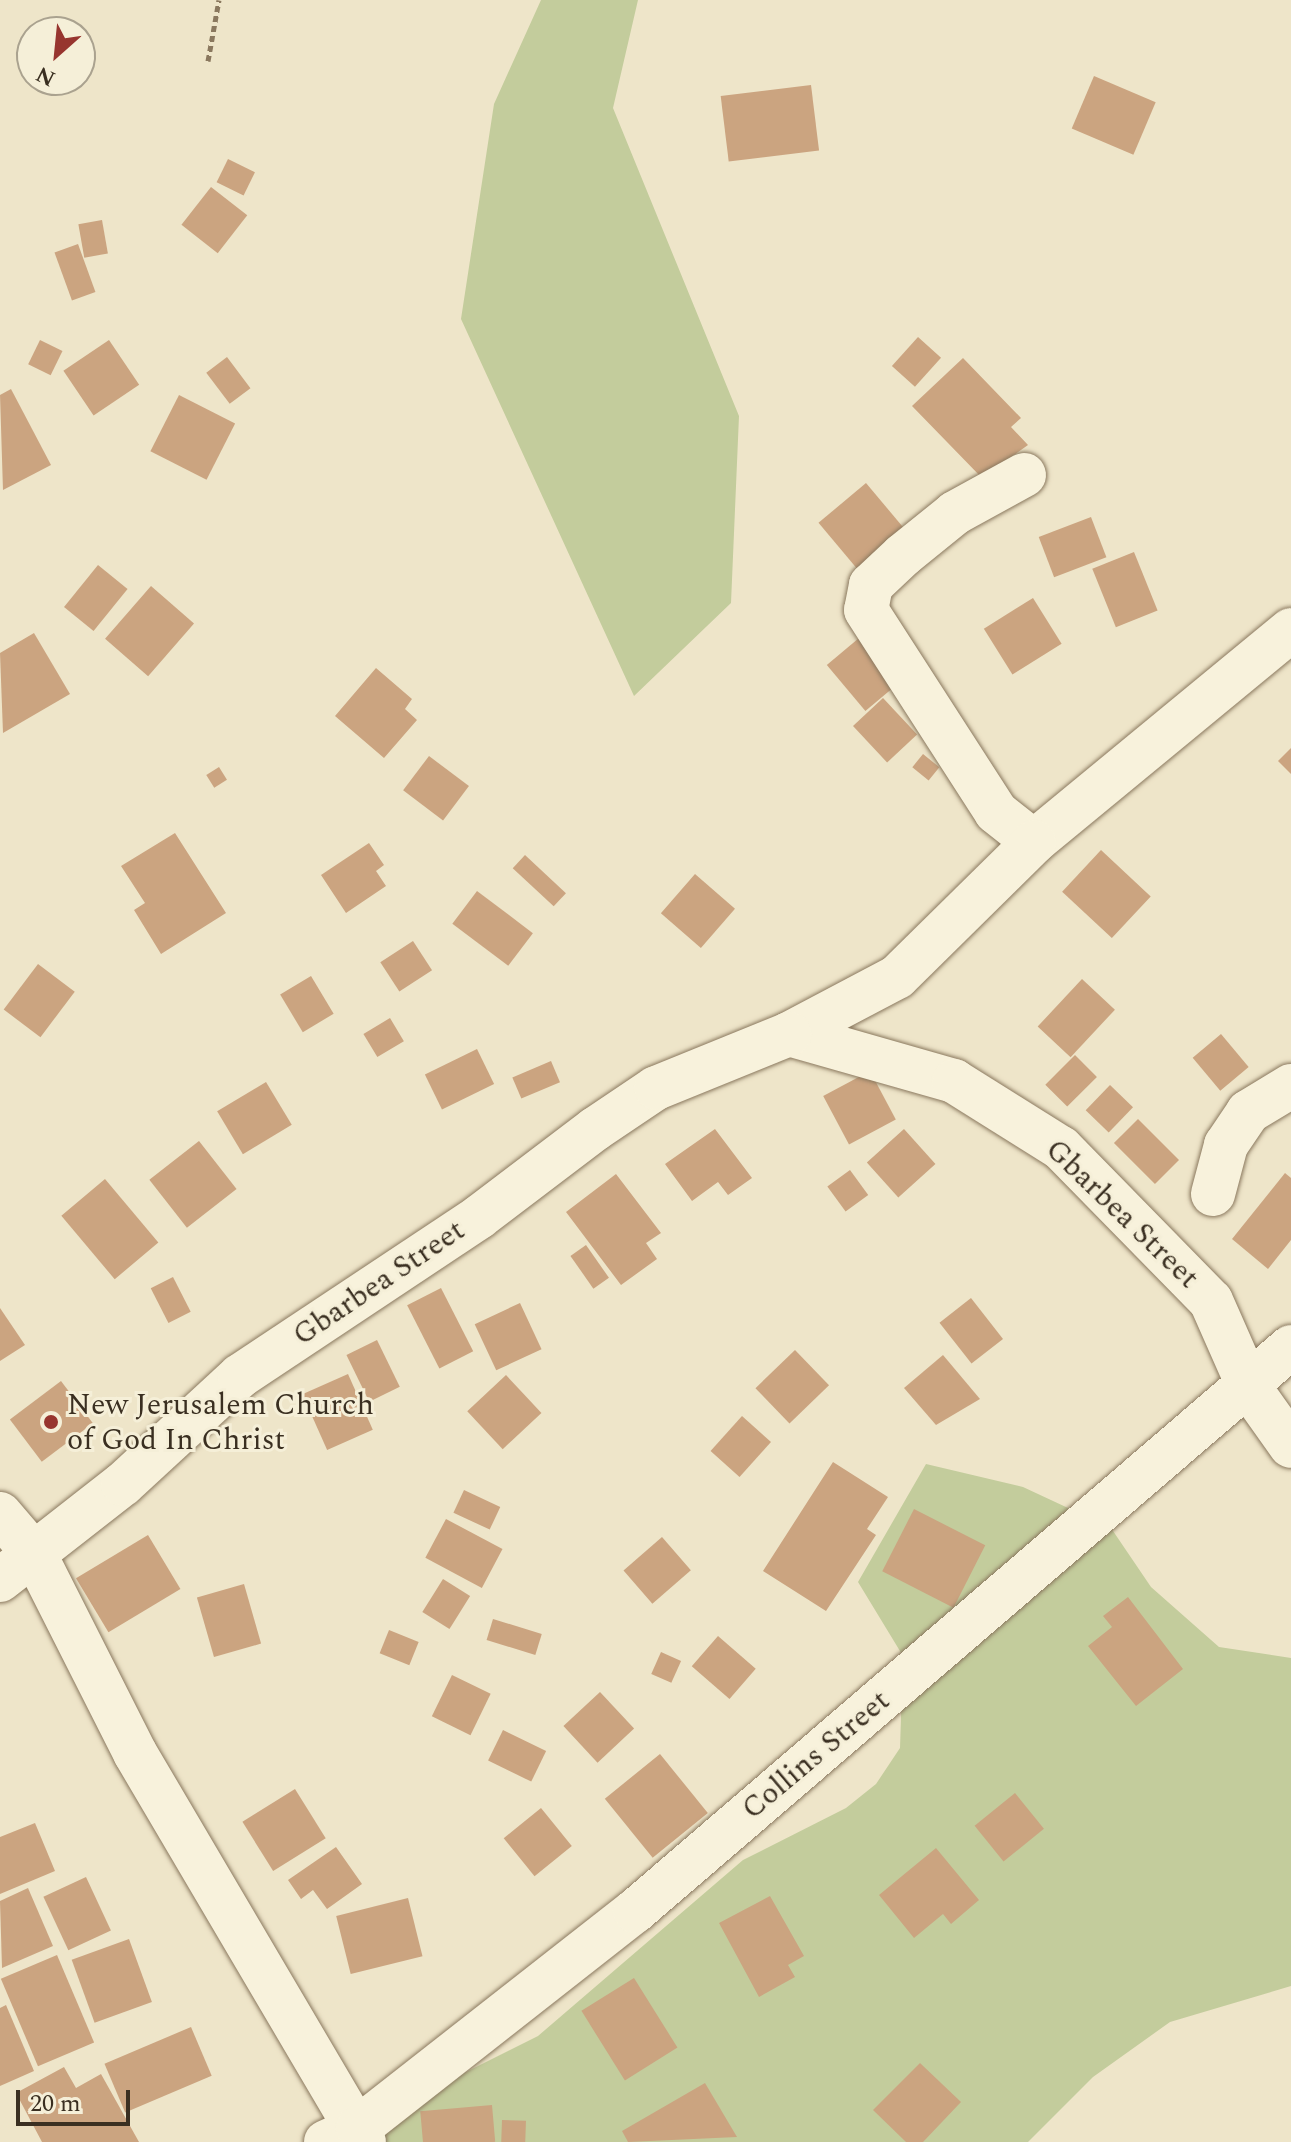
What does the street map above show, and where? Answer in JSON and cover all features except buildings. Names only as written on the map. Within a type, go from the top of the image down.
[{"type":"street","points":[[1024,475],[955,513],[903,555],[871,585],[866,610],[996,812],[1034,842]]},
{"type":"street","name":"Gbarbea Street","points":[[0,1580],[35,1555],[240,1376],[595,1129],[656,1088],[789,1034],[897,977],[1034,842],[1291,630]]},
{"type":"street","name":"Gbarbea Street","points":[[789,1034],[954,1081],[1061,1148],[1211,1301],[1249,1387],[1291,1446]]},
{"type":"street","points":[[1213,1194],[1226,1145],[1248,1112],[1291,1086]]},
{"type":"street","name":"Collins Street","points":[[349,2137],[635,1911],[1249,1387],[1291,1347]]},
{"type":"street","points":[[0,1514],[35,1555],[135,1753],[349,2137]]},
{"type":"path","points":[[208,61],[219,0]]},
{"type":"green space","points":[[541,0],[638,0],[613,108],[739,416],[731,603],[634,696],[461,319],[494,104]]},
{"type":"green space","points":[[926,1464],[1023,1487],[1111,1528],[1151,1587],[1219,1647],[1291,1658],[1291,1986],[1170,2022],[1093,2077],[1028,2142],[351,2142],[424,2093],[538,2036],[743,1860],[846,1808],[876,1784],[900,1748],[903,1656],[858,1582]]},
{"type":"place","name":"New Jerusalem Church of God In Christ","points":[[51,1422]]}]
